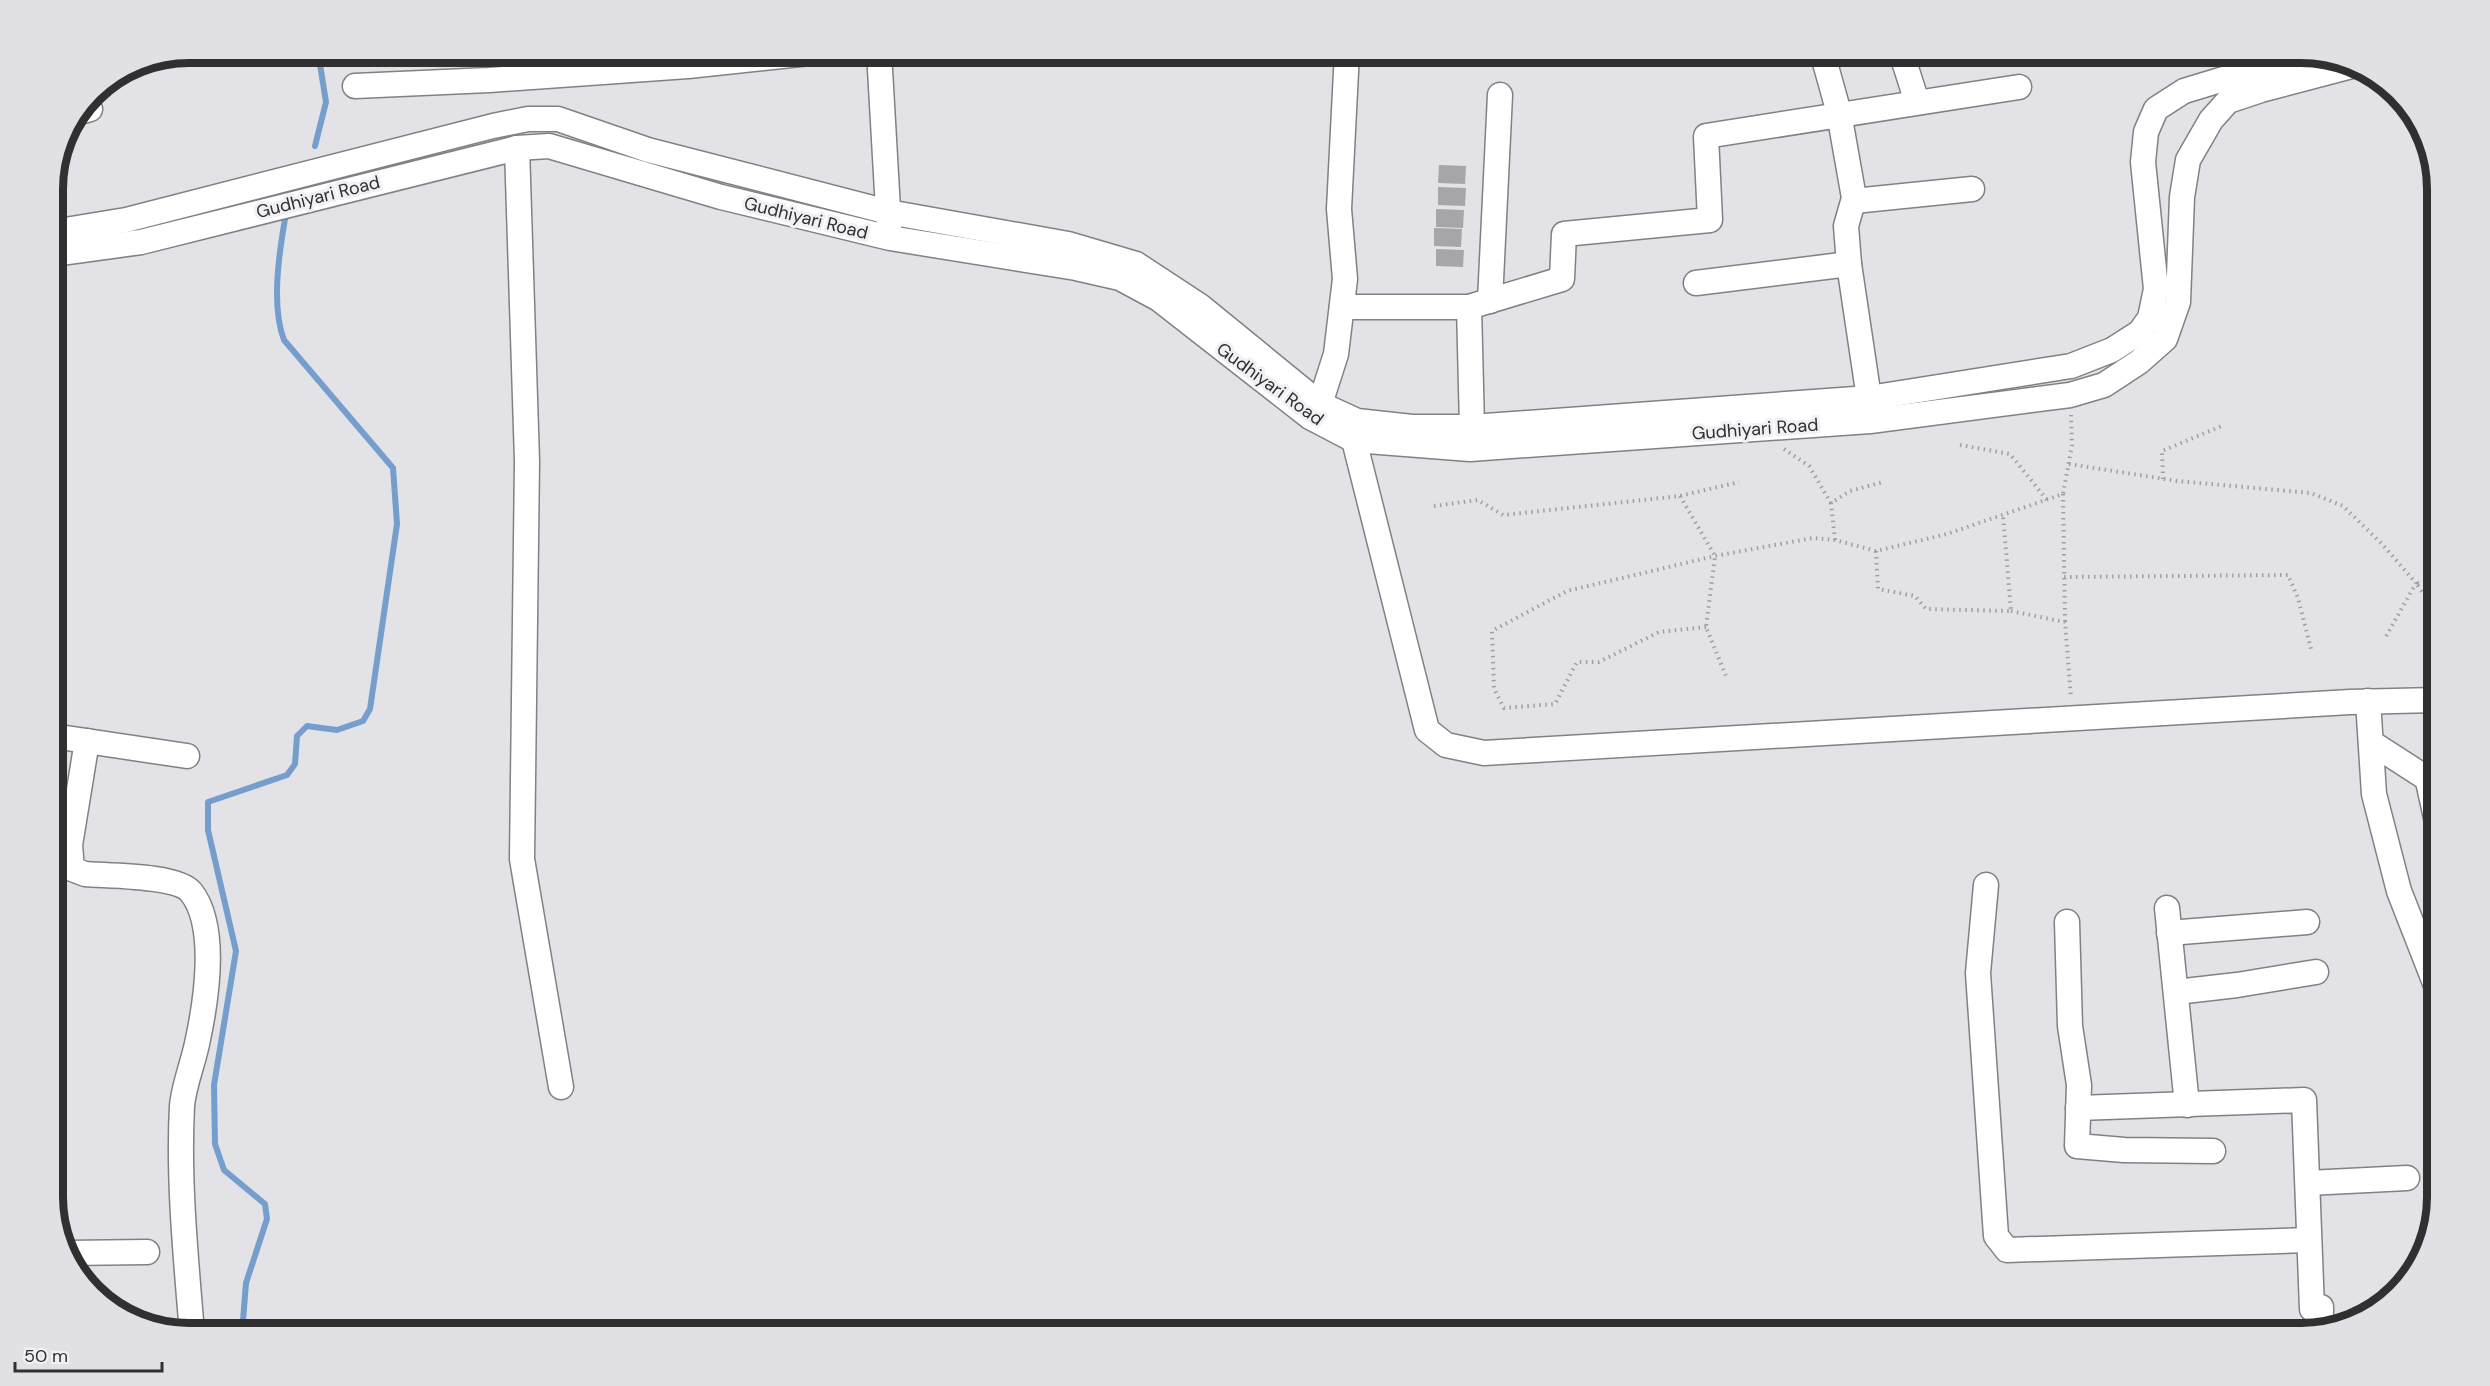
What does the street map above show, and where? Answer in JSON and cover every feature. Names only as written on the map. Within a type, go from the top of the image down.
[{"type":"street","points":[[355,86],[489,80],[716,63]]},
{"type":"street","points":[[880,63],[890,238]]},
{"type":"street","points":[[1320,404],[1336,354],[1345,279],[1339,209],[1346,63]]},
{"type":"street","points":[[1825,63],[1839,113],[1854,201],[1846,226],[1849,264],[1869,398]]},
{"type":"street","points":[[1905,63],[1917,102]]},
{"type":"street","name":"Gudhiyari Road","points":[[63,230],[126,220],[528,119],[558,119],[648,150],[888,212],[1068,244],[1137,264],[1200,306],[1320,404],[1357,421],[1412,427],[1472,427],[1869,398],[2071,366],[2112,350],[2140,332],[2150,318],[2156,289],[2143,162],[2146,132],[2156,109],[2184,91],[2276,63]]},
{"type":"street","name":"Gudhiyari Road","points":[[63,254],[141,242],[517,148],[549,146],[721,197],[890,238],[1066,266],[1120,278],[1159,299],[1310,417],[1354,440],[1470,449],[1870,421],[2075,393],[2104,385],[2139,362],[2165,339],[2178,302],[2182,197],[2188,160],[2211,120],[2228,101],[2340,69]]},
{"type":"street","points":[[1342,307],[1480,304],[1562,279],[1564,234],[1710,220],[1706,136],[1839,113],[2019,87]]},
{"type":"street","points":[[1472,427],[1480,304],[1500,95]]},
{"type":"street","points":[[517,148],[527,461],[522,859],[561,1087]]},
{"type":"street","points":[[1854,201],[1972,189]]},
{"type":"street","points":[[1696,283],[1849,264]]},
{"type":"street","points":[[2071,366],[2075,393]]},
{"type":"street","points":[[1354,440],[1427,730],[1446,745],[1484,753],[2368,701],[2427,700]]},
{"type":"street","points":[[2368,701],[2374,794],[2399,891],[2427,961]]},
{"type":"street","points":[[63,737],[187,756]]},
{"type":"street","points":[[87,741],[70,845],[72,869],[86,874],[172,881],[191,892],[202,918],[209,959],[198,1040],[182,1104],[183,1186],[191,1323]]},
{"type":"street","points":[[2372,743],[2427,778]]},
{"type":"street","points":[[1986,885],[1978,973],[1996,1236],[2007,1250],[2308,1240]]},
{"type":"street","points":[[2167,908],[2187,1105]]},
{"type":"street","points":[[2067,922],[2070,1026],[2079,1085],[2077,1146],[2124,1150],[2212,1151]]},
{"type":"street","points":[[2169,933],[2307,922]]},
{"type":"street","points":[[2176,992],[2316,972]]},
{"type":"street","points":[[2078,1108],[2304,1100],[2312,1309],[2321,1307],[2321,1321]]},
{"type":"street","points":[[2308,1183],[2407,1178]]},
{"type":"street","points":[[77,1253],[147,1252]]},
{"type":"path","points":[[2073,718],[2065,622],[2063,494],[2072,446],[2075,393]]},
{"type":"path","points":[[2163,479],[2162,451],[2224,425]]},
{"type":"path","points":[[1960,446],[2010,454],[2047,500]]},
{"type":"path","points":[[1784,449],[1809,466],[1831,503],[1835,540]]},
{"type":"path","points":[[2068,464],[2163,479],[2311,493],[2343,506],[2382,544],[2427,599]]},
{"type":"path","points":[[1434,506],[1478,500],[1503,515],[1680,496],[1738,482]]},
{"type":"path","points":[[1831,503],[1850,492],[1883,482]]},
{"type":"path","points":[[1706,627],[1659,632],[1599,662],[1577,662],[1555,705],[1504,708],[1494,689],[1492,631],[1567,591],[1715,556],[1814,538],[1835,540],[1876,551],[1947,534],[2063,494]]},
{"type":"path","points":[[1680,496],[1715,556],[1706,627],[1726,676]]},
{"type":"path","points":[[2003,515],[2011,611]]},
{"type":"path","points":[[1876,551],[1878,589],[1915,596],[1926,609],[2011,611],[2065,622]]},
{"type":"path","points":[[2064,577],[2288,575],[2298,598],[2311,649]]},
{"type":"path","points":[[2416,583],[2427,584]]},
{"type":"path","points":[[2384,640],[2416,583]]},
{"type":"building","points":[[1439,165],[1466,166],[1465,184],[1438,183]]},
{"type":"building","points":[[1438,187],[1466,188],[1465,206],[1438,205]]},
{"type":"building","points":[[1436,209],[1464,210],[1463,228],[1436,227]]},
{"type":"building","points":[[1434,228],[1462,229],[1461,247],[1434,246]]},
{"type":"building","points":[[1436,249],[1464,250],[1463,267],[1436,266]]},
{"type":"waterway","points":[[315,146],[326,102],[320,63]]},
{"type":"waterway","points":[[243,1323],[246,1283],[267,1219],[265,1204],[224,1170],[215,1144],[214,1085],[236,951],[208,830],[208,802],[287,775],[295,764],[297,736],[307,726],[337,730],[363,721],[370,709],[397,524],[393,468],[284,340],[277,296],[285,219]]}]
